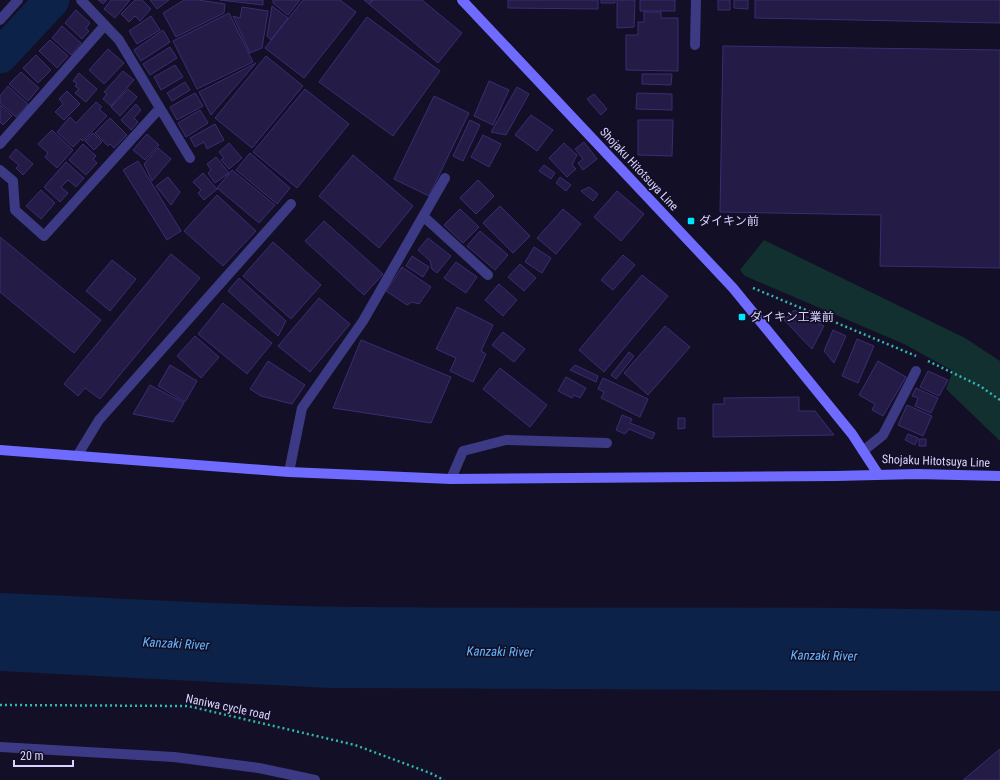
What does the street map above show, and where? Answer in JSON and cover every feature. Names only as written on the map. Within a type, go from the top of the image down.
[{"type":"street","points":[[0,20],[18,0]]},
{"type":"street","points":[[81,0],[119,40],[190,158]]},
{"type":"street","name":"Shojaku Hitotsuya Line","points":[[462,0],[733,288],[852,434],[878,474],[1000,476]]},
{"type":"street","points":[[695,44],[696,0]]},
{"type":"street","points":[[0,144],[105,25]]},
{"type":"street","points":[[0,170],[13,181],[15,210],[44,236],[160,108]]},
{"type":"street","points":[[289,472],[302,408],[363,321],[445,178]]},
{"type":"street","points":[[78,456],[99,420],[291,204]]},
{"type":"street","points":[[423,216],[488,276]]},
{"type":"street","points":[[863,451],[883,435],[916,371]]},
{"type":"street","points":[[451,479],[463,451],[506,440],[607,443]]},
{"type":"street","points":[[0,450],[289,472],[451,479],[820,476],[878,474]]},
{"type":"street","points":[[0,747],[174,757],[259,768],[315,780]]},
{"type":"path","points":[[733,288],[751,287],[918,356]]},
{"type":"path","points":[[925,360],[980,386],[1000,400]]},
{"type":"path","name":"Naniwa cycle road","points":[[0,704],[188,706],[355,745],[430,773],[444,780]]},
{"type":"green space","points":[[764,240],[965,338],[1000,361],[1000,441],[946,389],[953,371],[904,344],[745,276],[740,270]]},
{"type":"water","name":"Kanzaki River","points":[[0,593],[321,606],[446,608],[842,608],[1000,611],[1000,691],[330,688],[0,671]]},
{"type":"building","points":[[98,0],[107,0],[103,4]]},
{"type":"building","points":[[111,0],[130,0],[115,18],[104,9]]},
{"type":"building","points":[[135,0],[142,0],[151,9],[140,21],[135,16],[129,22],[121,14]]},
{"type":"building","points":[[150,0],[169,0],[157,9]]},
{"type":"building","points":[[184,0],[198,0],[225,4],[224,13],[176,37],[163,13]]},
{"type":"building","points":[[220,0],[263,0],[263,5]]},
{"type":"building","points":[[273,0],[300,0],[288,15],[273,3]]},
{"type":"building","points":[[303,0],[340,0],[356,12],[304,78],[265,48]]},
{"type":"building","points":[[364,0],[372,0],[369,4]]},
{"type":"building","points":[[373,0],[422,0],[462,33],[438,63],[369,4]]},
{"type":"building","points":[[508,0],[598,0],[598,9],[508,8]]},
{"type":"building","points":[[601,0],[615,0],[615,3],[601,3]]},
{"type":"building","points":[[617,0],[635,0],[634,27],[617,28]]},
{"type":"building","points":[[640,0],[675,0],[675,11],[640,11]]},
{"type":"building","points":[[718,0],[730,0],[730,10],[718,10]]},
{"type":"building","points":[[734,0],[748,0],[748,9],[734,8]]},
{"type":"building","points":[[755,0],[1000,0],[1000,23],[755,18]]},
{"type":"building","points":[[272,6],[288,18],[271,40],[267,36]]},
{"type":"building","points":[[242,7],[268,11],[262,48],[250,53],[233,16],[240,18]]},
{"type":"building","points":[[76,10],[90,23],[86,28],[89,31],[82,39],[65,23]]},
{"type":"building","points":[[644,12],[661,12],[661,18],[678,18],[678,71],[626,70],[626,35],[638,35],[638,22],[644,22]]},
{"type":"building","points":[[229,13],[253,62],[197,89],[173,41]]},
{"type":"building","points":[[151,16],[160,30],[137,44],[129,31]]},
{"type":"building","points":[[367,17],[440,71],[393,136],[319,82]]},
{"type":"building","points":[[62,26],[81,43],[71,55],[52,38]]},
{"type":"building","points":[[163,30],[170,42],[141,61],[134,50]]},
{"type":"building","points":[[50,40],[68,56],[57,68],[39,51]]},
{"type":"building","points":[[723,46],[1000,50],[1000,268],[880,266],[881,215],[720,212]]},
{"type":"building","points":[[170,47],[177,58],[150,75],[143,64]]},
{"type":"building","points":[[108,49],[124,63],[104,84],[89,70]]},
{"type":"building","points":[[36,55],[51,70],[38,83],[23,68]]},
{"type":"building","points":[[266,56],[303,86],[252,148],[215,118]]},
{"type":"building","points":[[256,63],[211,115],[199,92]]},
{"type":"building","points":[[175,65],[183,77],[161,90],[154,77]]},
{"type":"building","points":[[123,71],[134,80],[111,106],[103,99],[107,94],[104,92]]},
{"type":"building","points":[[21,72],[39,88],[28,101],[9,84]]},
{"type":"building","points":[[79,73],[97,89],[86,102],[75,93],[79,89],[75,86],[77,83],[73,81]]},
{"type":"building","points":[[642,74],[672,74],[671,85],[642,84]]},
{"type":"building","points":[[489,81],[509,90],[493,125],[474,116]]},
{"type":"building","points":[[185,82],[190,90],[172,101],[167,93]]},
{"type":"building","points":[[8,86],[28,104],[16,117],[0,103],[0,96]]},
{"type":"building","points":[[517,87],[529,94],[506,135],[491,132]]},
{"type":"building","points":[[128,89],[137,97],[120,116],[111,107]]},
{"type":"building","points":[[305,89],[349,124],[297,188],[253,152]]},
{"type":"building","points":[[67,91],[80,104],[64,120],[55,112],[63,104],[59,99]]},
{"type":"building","points":[[195,93],[203,106],[177,120],[170,107]]},
{"type":"building","points":[[637,93],[672,94],[672,110],[636,109]]},
{"type":"building","points":[[594,94],[607,109],[601,115],[587,99]]},
{"type":"building","points":[[434,96],[469,113],[429,196],[394,179]]},
{"type":"building","points":[[96,102],[102,107],[99,109],[107,116],[83,141],[81,139],[73,147],[57,132],[70,117],[76,123]]},
{"type":"building","points":[[136,104],[141,110],[134,118],[138,122],[131,130],[121,120]]},
{"type":"building","points":[[0,105],[12,116],[3,125],[0,122]]},
{"type":"building","points":[[200,110],[208,123],[186,137],[178,123]]},
{"type":"building","points":[[531,115],[553,130],[537,151],[515,135]]},
{"type":"building","points":[[110,118],[127,135],[114,148],[110,144],[108,146],[95,133]]},
{"type":"building","points":[[470,120],[480,125],[463,161],[453,156]]},
{"type":"building","points":[[638,120],[673,120],[672,156],[638,155]]},
{"type":"building","points":[[215,124],[224,140],[207,149],[204,142],[195,147],[190,138]]},
{"type":"building","points":[[52,130],[73,150],[57,168],[45,157],[48,153],[38,144]]},
{"type":"building","points":[[93,133],[102,142],[94,150],[85,141]]},
{"type":"building","points":[[147,134],[159,145],[145,160],[133,150]]},
{"type":"building","points":[[483,135],[501,144],[489,167],[471,157]]},
{"type":"building","points":[[584,142],[597,159],[583,170],[578,163],[583,159],[575,149]]},
{"type":"building","points":[[229,143],[242,158],[229,169],[221,160],[224,158],[219,152]]},
{"type":"building","points":[[564,143],[577,155],[572,165],[576,169],[567,177],[549,158]]},
{"type":"building","points":[[83,144],[96,156],[93,159],[97,163],[86,175],[69,160]]},
{"type":"building","points":[[158,148],[171,159],[152,181],[144,164]]},
{"type":"building","points":[[16,149],[33,164],[23,175],[16,168],[19,165],[9,157]]},
{"type":"building","points":[[250,153],[290,188],[277,204],[236,170]]},
{"type":"building","points":[[353,155],[413,206],[379,248],[319,196]]},
{"type":"building","points":[[216,157],[229,173],[215,183],[208,173],[211,170],[207,164]]},
{"type":"building","points":[[138,161],[181,231],[167,240],[123,170]]},
{"type":"building","points":[[66,162],[84,178],[76,187],[68,180],[61,187],[68,193],[60,202],[44,187]]},
{"type":"building","points":[[544,165],[555,173],[551,179],[539,171]]},
{"type":"building","points":[[232,170],[275,205],[259,223],[217,188]]},
{"type":"building","points":[[203,173],[217,189],[204,200],[198,193],[201,190],[193,182]]},
{"type":"building","points":[[168,177],[180,192],[171,205],[156,186]]},
{"type":"building","points":[[560,177],[571,185],[566,191],[556,183]]},
{"type":"building","points":[[478,180],[494,196],[476,214],[460,198]]},
{"type":"building","points":[[589,187],[598,194],[593,201],[581,191]]},
{"type":"building","points":[[41,190],[55,203],[41,219],[26,206]]},
{"type":"building","points":[[617,191],[644,214],[621,241],[594,217]]},
{"type":"building","points":[[217,195],[256,231],[223,266],[184,231]]},
{"type":"building","points":[[500,206],[530,236],[513,253],[483,223]]},
{"type":"building","points":[[460,209],[479,227],[463,243],[444,225]]},
{"type":"building","points":[[563,209],[581,224],[556,254],[537,238]]},
{"type":"building","points":[[324,221],[383,274],[364,295],[305,241]]},
{"type":"building","points":[[480,231],[508,255],[495,270],[467,246]]},
{"type":"building","points":[[0,237],[101,320],[74,353],[0,292]]},
{"type":"building","points":[[428,238],[451,256],[437,273],[432,269],[430,261],[418,250]]},
{"type":"building","points":[[273,242],[321,285],[291,319],[243,276]]},
{"type":"building","points":[[534,247],[551,258],[542,273],[525,262]]},
{"type":"building","points":[[171,254],[200,278],[100,399],[85,388],[78,396],[64,384]]},
{"type":"building","points":[[623,255],[635,265],[613,290],[601,280]]},
{"type":"building","points":[[412,256],[429,267],[423,277],[406,266]]},
{"type":"building","points":[[112,260],[136,279],[110,311],[86,291]]},
{"type":"building","points":[[456,262],[477,277],[466,293],[444,278]]},
{"type":"building","points":[[520,264],[536,278],[524,291],[508,277]]},
{"type":"building","points":[[402,267],[431,287],[419,304],[412,302],[407,305],[386,291]]},
{"type":"building","points":[[642,275],[668,296],[604,372],[579,350]]},
{"type":"building","points":[[239,278],[286,321],[278,336],[228,291]]},
{"type":"building","points":[[499,284],[517,300],[503,316],[485,300]]},
{"type":"building","points":[[319,298],[350,324],[310,372],[278,346]]},
{"type":"building","points":[[223,303],[272,343],[247,374],[198,334]]},
{"type":"building","points":[[457,307],[493,325],[481,351],[486,354],[473,382],[450,371],[456,358],[436,349]]},
{"type":"building","points":[[794,310],[824,326],[812,349],[784,320]]},
{"type":"building","points":[[665,326],[690,347],[648,395],[624,373]]},
{"type":"building","points":[[833,330],[846,336],[834,363],[824,351]]},
{"type":"building","points":[[503,332],[525,349],[514,362],[492,345]]},
{"type":"building","points":[[195,336],[219,357],[201,378],[177,356]]},
{"type":"building","points":[[857,339],[874,346],[858,383],[842,376]]},
{"type":"building","points":[[361,340],[451,377],[431,423],[333,408]]},
{"type":"building","points":[[629,352],[634,356],[616,379],[611,375]]},
{"type":"building","points":[[268,361],[305,385],[292,404],[261,396],[250,389]]},
{"type":"building","points":[[878,361],[906,377],[883,416],[872,410],[875,404],[859,395]]},
{"type":"building","points":[[170,365],[197,381],[185,402],[158,386]]},
{"type":"building","points":[[575,365],[598,376],[596,382],[570,370]]},
{"type":"building","points":[[500,368],[547,405],[530,427],[483,389]]},
{"type":"building","points":[[928,371],[948,380],[939,396],[920,387]]},
{"type":"building","points":[[566,377],[586,388],[580,398],[574,395],[572,398],[558,391]]},
{"type":"building","points":[[603,378],[648,399],[640,417],[601,398],[604,392],[598,389]]},
{"type":"building","points":[[150,385],[184,403],[173,422],[133,414]]},
{"type":"building","points":[[916,388],[938,398],[931,413],[915,406],[918,398],[912,396]]},
{"type":"building","points":[[799,397],[799,411],[815,411],[834,435],[713,437],[713,404],[724,404],[724,398]]},
{"type":"building","points":[[907,405],[932,416],[923,436],[898,425]]},
{"type":"building","points":[[622,415],[632,419],[630,423],[655,433],[652,439],[629,429],[625,434],[616,430]]},
{"type":"building","points":[[678,418],[685,418],[685,428],[678,429]]},
{"type":"building","points":[[908,434],[918,438],[915,445],[905,440]]},
{"type":"building","points":[[919,439],[926,439],[926,446],[919,446]]},
{"type":"building","points":[[1000,749],[1000,780],[963,780]]},
{"type":"waterway","points":[[0,56],[52,0]]},
{"type":"place","name":"ダイキン前","points":[[691,221]]},
{"type":"place","name":"ダイキン工業前","points":[[742,317]]}]
